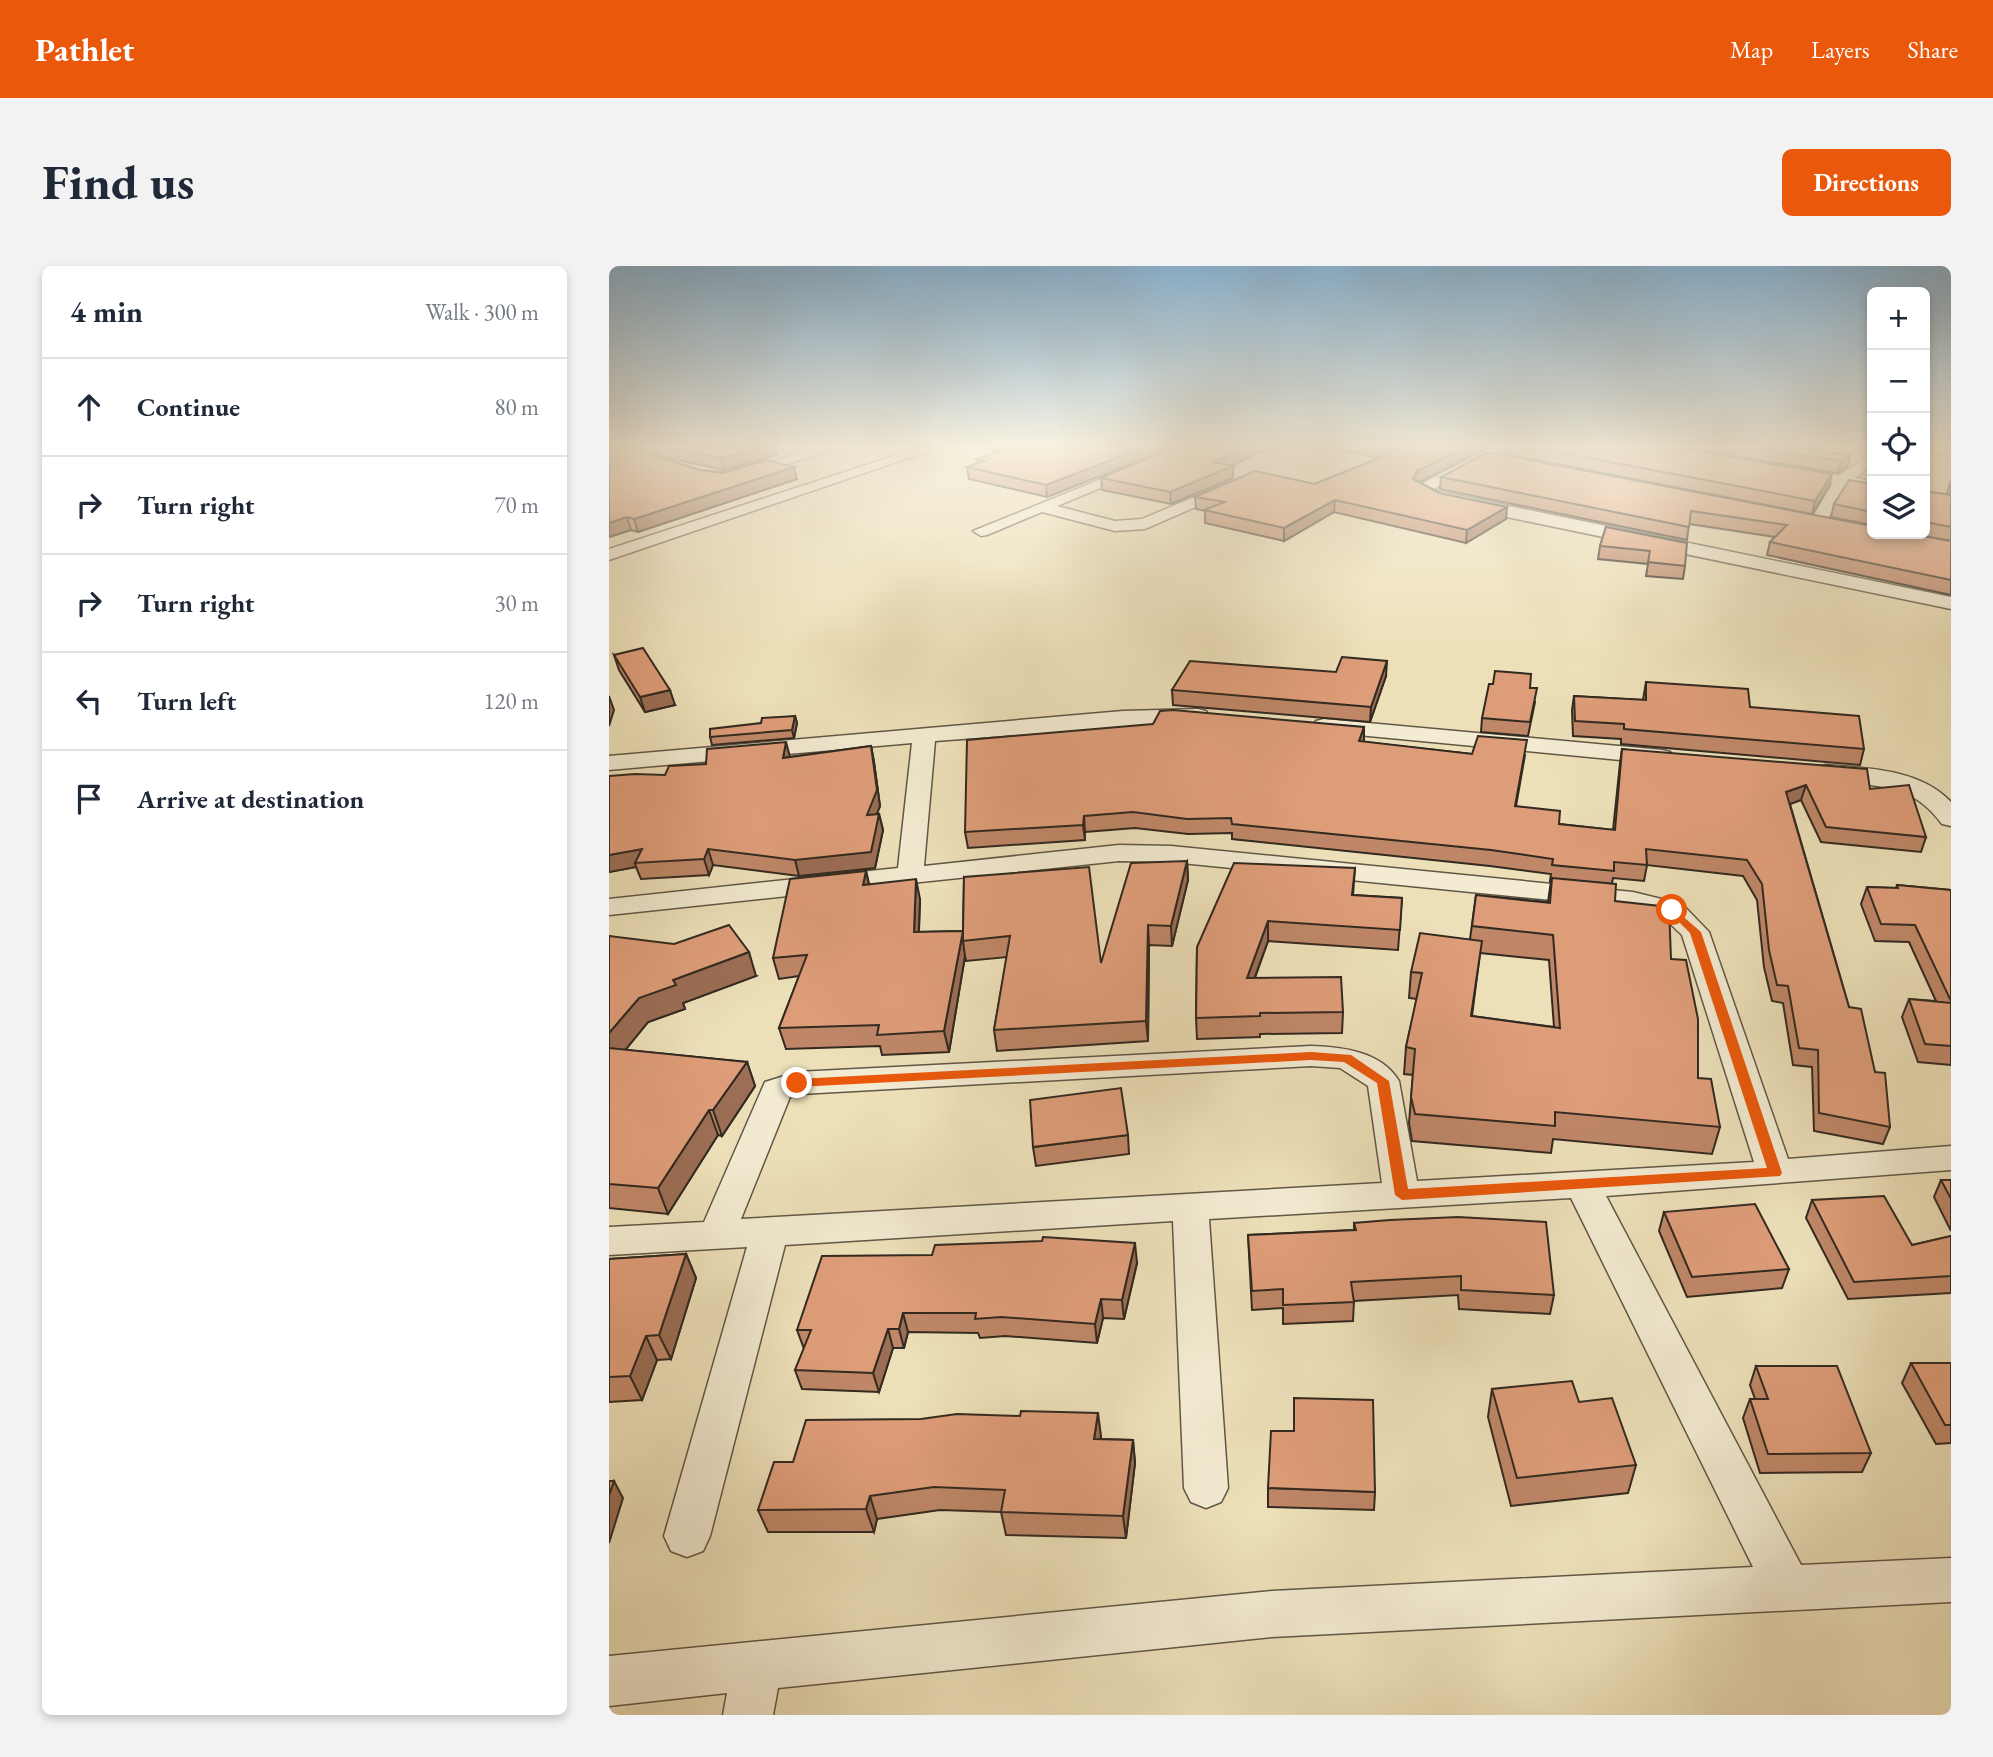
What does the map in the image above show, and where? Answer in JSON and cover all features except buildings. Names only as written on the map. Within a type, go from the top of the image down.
[{"type":"street","points":[[609,555],[734,514]]},
{"type":"street","points":[[981,531],[1024,514]]},
{"type":"street","points":[[1069,514],[1129,527],[1145,524],[1169,514]]},
{"type":"street","points":[[1515,514],[1951,603]]},
{"type":"street","points":[[1817,523],[1823,514]]},
{"type":"street","points":[[609,763],[1122,718],[1174,715],[1220,718]]},
{"type":"street","points":[[1300,724],[1686,759]]},
{"type":"street","points":[[910,875],[924,735]]},
{"type":"street","points":[[1810,770],[1879,776],[1914,786],[1943,806],[1951,819]]},
{"type":"street","points":[[609,907],[1119,853],[1171,854],[1633,900],[1672,910],[1695,932],[1775,1173]]},
{"type":"street","points":[[716,1235],[777,1090],[797,1083],[1311,1056],[1347,1058],[1383,1081],[1402,1195]]},
{"type":"street","points":[[609,1241],[1775,1173],[1951,1158]]},
{"type":"street","points":[[1582,1184],[1788,1588]]},
{"type":"street","points":[[1190,1207],[1206,1488]]},
{"type":"street","points":[[687,1536],[770,1231]]},
{"type":"street","points":[[609,1681],[1272,1614],[1951,1580]]},
{"type":"street","points":[[748,1715],[757,1668]]},
{"type":"route","points":[[797,1083],[1311,1056],[1347,1058],[1365,1067],[1383,1081],[1402,1195],[1775,1173],[1695,932],[1672,910]]}]
